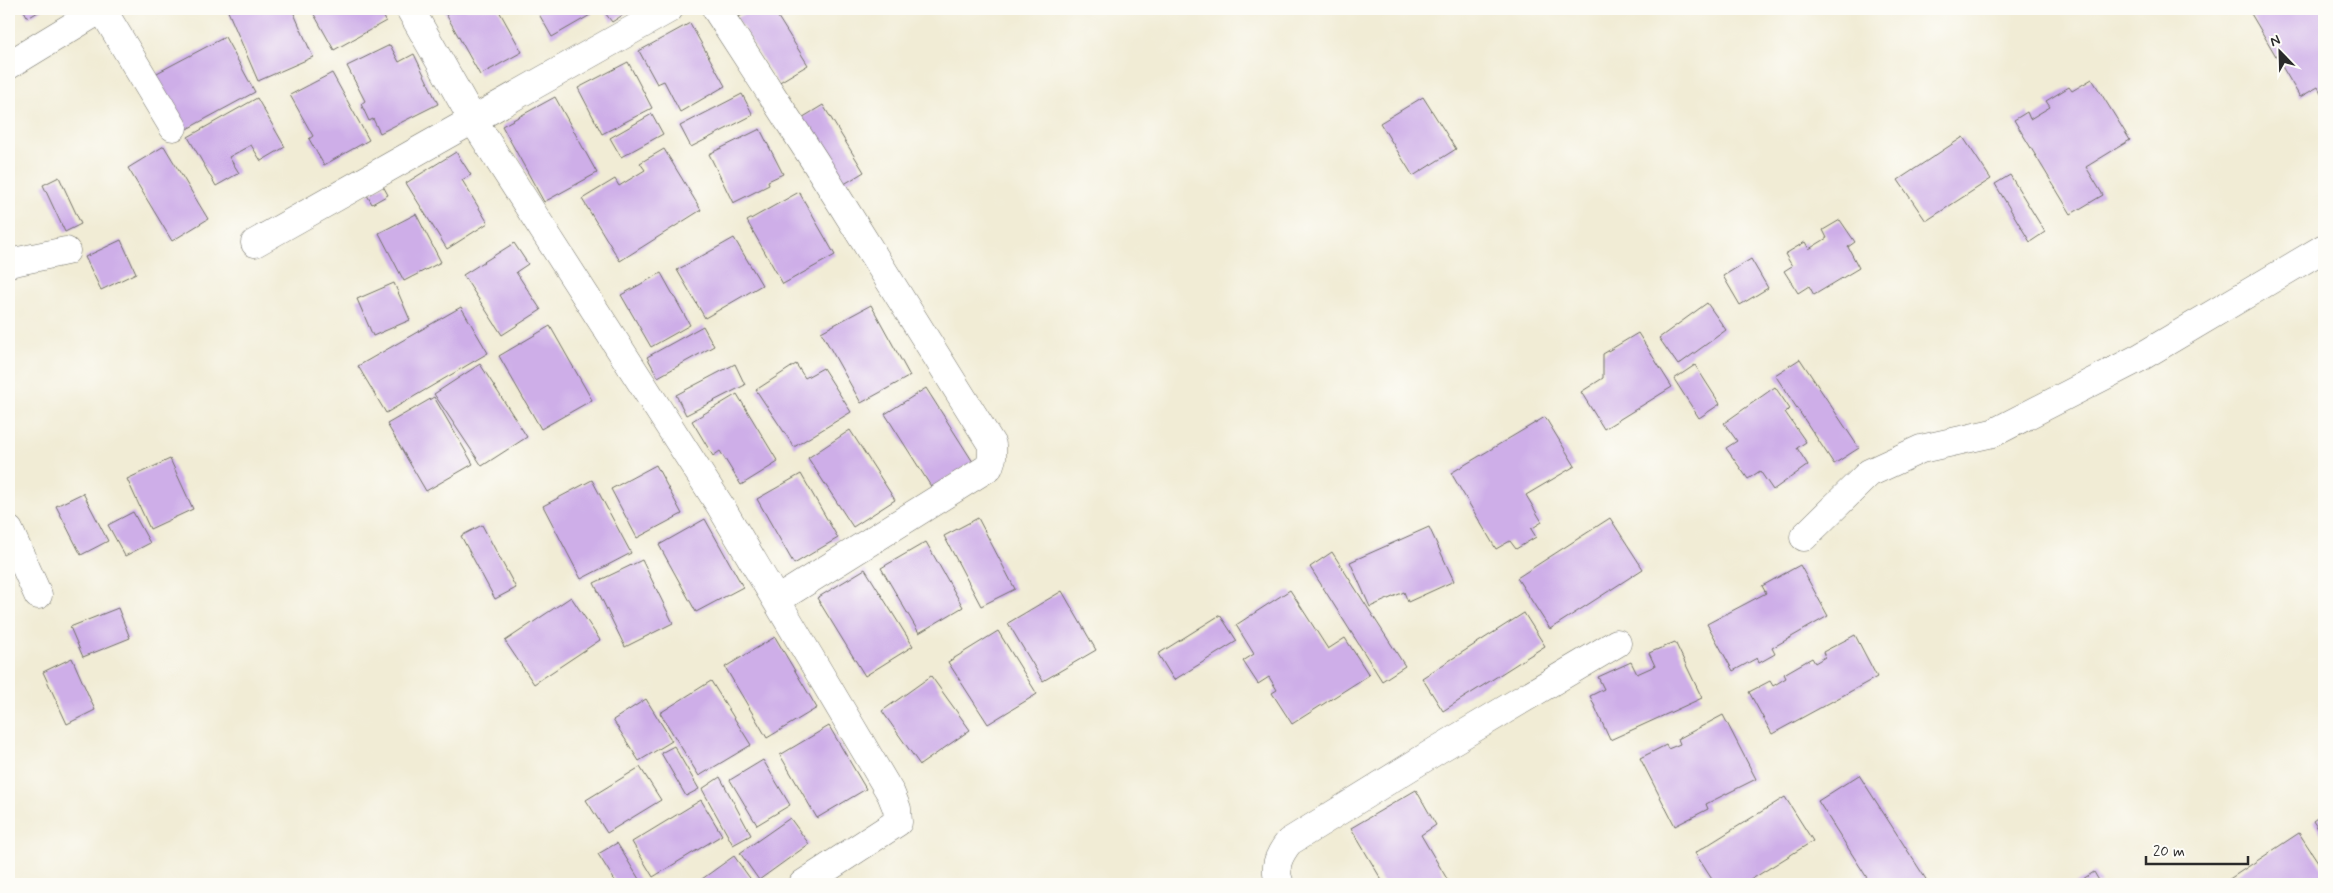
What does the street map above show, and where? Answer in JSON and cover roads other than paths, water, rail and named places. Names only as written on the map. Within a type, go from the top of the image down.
[{"type":"street","points":[[9,65],[101,9],[173,127]]},
{"type":"street","points":[[410,9],[473,120],[721,507],[891,794],[897,809],[898,822],[803,884]]},
{"type":"street","points":[[255,243],[670,9]]},
{"type":"street","points":[[716,9],[814,160],[992,445],[992,458],[989,467],[776,600]]},
{"type":"street","points":[[1804,538],[1869,473],[1921,449],[1993,433],[2139,358],[2324,248]]},
{"type":"street","points":[[9,263],[66,251]]},
{"type":"street","points":[[9,530],[38,595]]},
{"type":"street","points":[[1280,884],[1277,877],[1279,855],[1289,842],[1439,749],[1617,644]]}]
